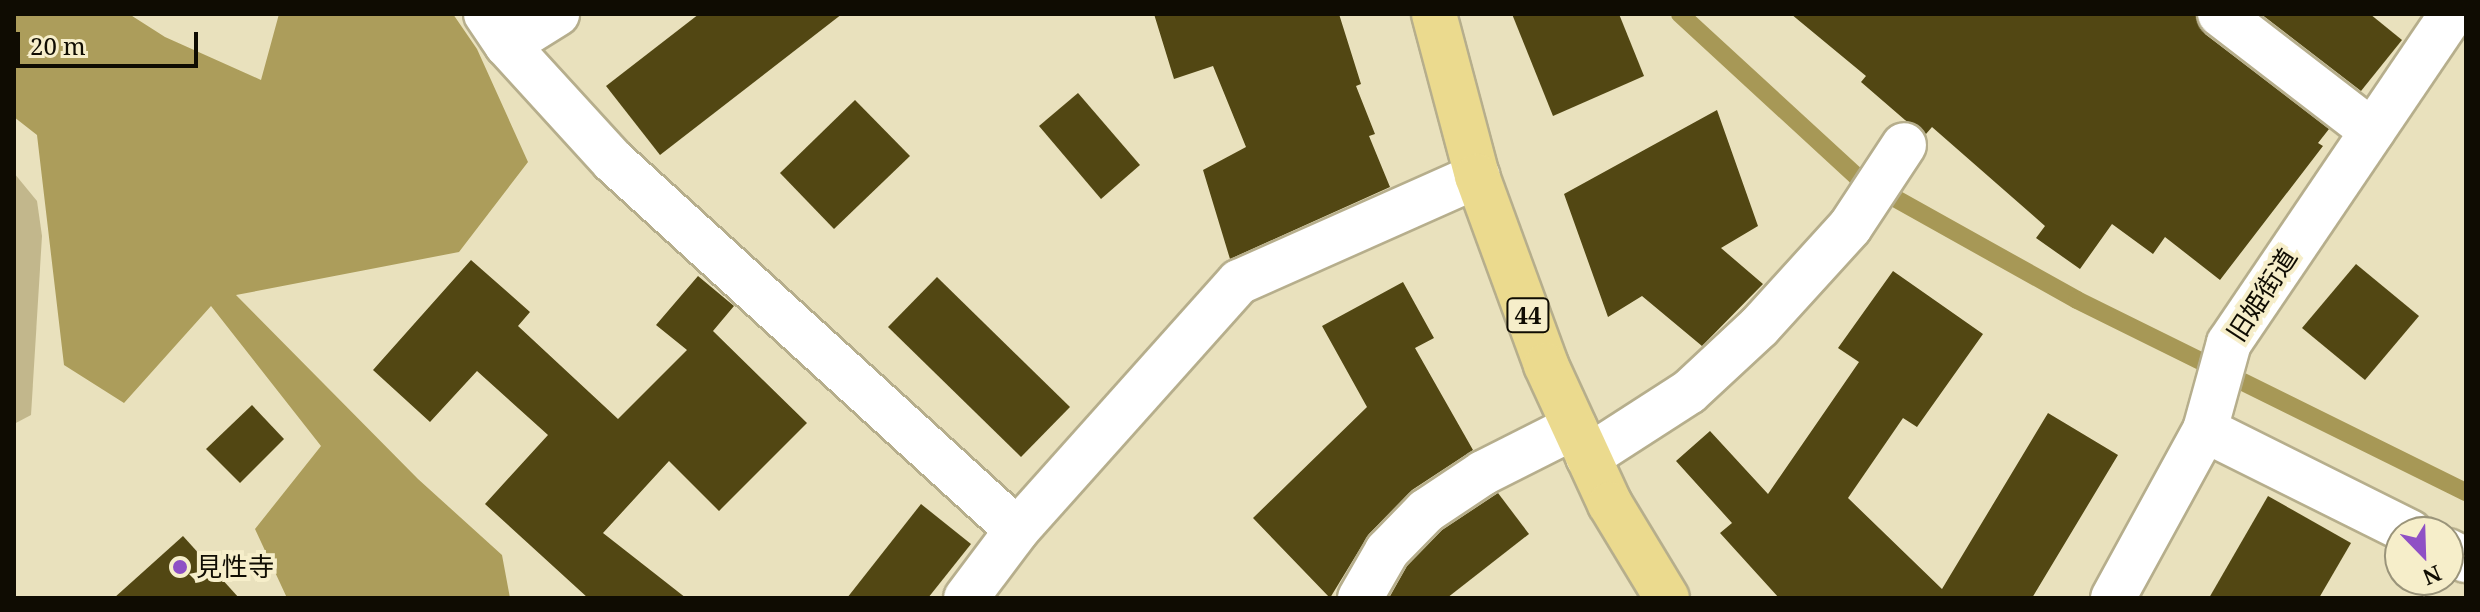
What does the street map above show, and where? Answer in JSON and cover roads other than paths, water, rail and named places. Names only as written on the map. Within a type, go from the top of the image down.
[{"type":"main road","name":"44","points":[[1434,14],[1477,176],[1581,442],[1610,504],[1667,598]]},
{"type":"street","points":[[557,14],[497,30],[624,171],[1017,530]]},
{"type":"street","points":[[2220,14],[2372,131]]},
{"type":"street","name":"旧姫街道","points":[[2113,598],[2205,430],[2229,343],[2452,14]]},
{"type":"street","points":[[1360,598],[1387,551],[1426,511],[1483,473],[1581,442],[1689,392],[1759,327],[1850,227],[1904,145]]},
{"type":"street","points":[[966,598],[1017,530],[1239,282],[1477,176]]},
{"type":"street","points":[[2205,430],[2384,519]]},
{"type":"waterway","points":[[1680,14],[1857,177],[2077,300],[2466,492]]},
{"type":"place","name":"見性寺","points":[[180,567]]}]
